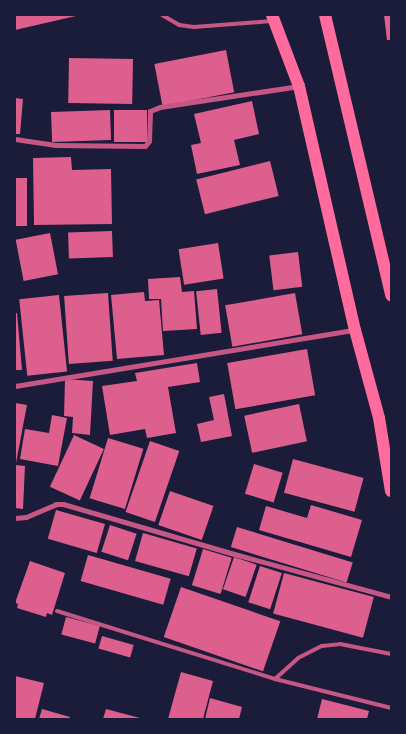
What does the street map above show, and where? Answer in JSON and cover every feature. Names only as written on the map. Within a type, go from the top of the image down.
[{"type":"main road","points":[[325,15],[391,295]]},
{"type":"main road","points":[[273,18],[299,86],[355,330],[378,418],[391,491]]},
{"type":"street","points":[[15,139],[56,145],[146,146],[150,141],[150,111],[158,108],[299,86]]},
{"type":"street","points":[[15,386],[355,330]]},
{"type":"street","points":[[15,518],[26,517],[56,504],[63,504],[391,597]]},
{"type":"lane","points":[[162,15],[179,25],[194,27],[273,18]]},
{"type":"lane","points":[[57,611],[276,679],[391,708]]},
{"type":"lane","points":[[276,679],[298,658],[322,646],[340,644],[391,654]]},
{"type":"building","points":[[15,15],[75,15],[76,16],[15,30]]},
{"type":"building","points":[[384,15],[391,15],[391,40],[387,40]]},
{"type":"building","points":[[226,50],[234,92],[163,106],[154,64]]},
{"type":"building","points":[[69,58],[133,59],[132,104],[68,103]]},
{"type":"building","points":[[15,98],[23,99],[20,134],[15,134]]},
{"type":"building","points":[[252,101],[259,134],[234,140],[240,165],[197,174],[191,145],[201,143],[194,114]]},
{"type":"building","points":[[110,110],[111,140],[52,142],[51,112]]},
{"type":"building","points":[[114,110],[147,110],[147,142],[114,142]]},
{"type":"building","points":[[71,157],[72,170],[111,169],[112,224],[34,225],[33,158]]},
{"type":"building","points":[[270,161],[279,196],[205,214],[196,179]]},
{"type":"building","points":[[15,178],[27,178],[27,226],[15,226]]},
{"type":"building","points":[[112,231],[113,257],[69,259],[68,233]]},
{"type":"building","points":[[50,233],[58,274],[24,281],[16,240]]},
{"type":"building","points":[[218,243],[224,279],[184,285],[178,249]]},
{"type":"building","points":[[298,252],[302,287],[273,290],[269,256]]},
{"type":"building","points":[[180,277],[182,292],[194,291],[197,329],[163,331],[161,299],[149,299],[148,279]]},
{"type":"building","points":[[217,289],[222,333],[201,335],[196,291]]},
{"type":"building","points":[[144,292],[145,301],[159,300],[164,355],[117,359],[111,295]]},
{"type":"building","points":[[108,293],[113,361],[69,364],[64,296]]},
{"type":"building","points":[[295,293],[302,334],[232,347],[225,305]]},
{"type":"building","points":[[59,295],[67,372],[27,376],[19,299]]},
{"type":"building","points":[[15,313],[17,313],[22,370],[15,370]]},
{"type":"building","points":[[307,349],[315,395],[235,409],[227,363]]},
{"type":"building","points":[[197,363],[200,382],[168,387],[176,433],[147,438],[145,429],[110,435],[102,386],[137,381],[135,373]]},
{"type":"building","points":[[65,379],[93,381],[90,435],[72,433],[73,417],[64,416]]},
{"type":"building","points":[[224,394],[232,436],[201,442],[197,424],[214,420],[209,397]]},
{"type":"building","points":[[15,403],[27,405],[16,463],[15,463]]},
{"type":"building","points":[[299,404],[307,441],[252,453],[244,416]]},
{"type":"building","points":[[52,415],[67,418],[58,466],[20,459],[25,429],[49,433]]},
{"type":"building","points":[[74,435],[104,449],[80,501],[50,487]]},
{"type":"building","points":[[108,438],[143,449],[125,509],[90,498]]},
{"type":"building","points":[[150,441],[179,451],[155,522],[126,512]]},
{"type":"building","points":[[293,459],[364,478],[354,512],[284,493]]},
{"type":"building","points":[[254,464],[283,473],[274,502],[245,494]]},
{"type":"building","points":[[15,465],[25,466],[23,509],[15,508]]},
{"type":"building","points":[[170,491],[213,506],[202,540],[158,525]]},
{"type":"building","points":[[311,505],[362,520],[351,557],[259,530],[266,506],[307,518]]},
{"type":"building","points":[[56,510],[105,524],[97,553],[48,539]]},
{"type":"building","points":[[110,525],[137,534],[128,560],[101,552]]},
{"type":"building","points":[[237,527],[353,562],[347,582],[231,547]]},
{"type":"building","points":[[143,533],[197,548],[189,576],[135,561]]},
{"type":"building","points":[[203,549],[232,558],[221,594],[192,585]]},
{"type":"building","points":[[88,555],[171,579],[163,605],[81,581]]},
{"type":"building","points":[[234,557],[257,565],[246,597],[223,589]]},
{"type":"building","points":[[30,561],[65,573],[52,615],[47,613],[46,617],[17,608],[18,604],[15,603]]},
{"type":"building","points":[[260,566],[282,573],[270,609],[248,602]]},
{"type":"building","points":[[284,573],[374,597],[363,638],[273,614]]},
{"type":"building","points":[[181,587],[280,621],[263,671],[164,637]]},
{"type":"building","points":[[66,617],[100,626],[95,643],[61,634]]},
{"type":"building","points":[[102,636],[134,645],[130,658],[98,648]]},
{"type":"building","points":[[181,672],[213,681],[203,719],[168,719]]},
{"type":"building","points":[[15,676],[44,683],[35,719],[15,719]]},
{"type":"building","points":[[210,698],[242,707],[239,719],[205,719]]},
{"type":"building","points":[[322,699],[369,711],[367,719],[317,719]]},
{"type":"building","points":[[42,709],[70,717],[69,719],[39,719]]},
{"type":"building","points":[[106,709],[140,718],[140,719],[103,719]]}]
